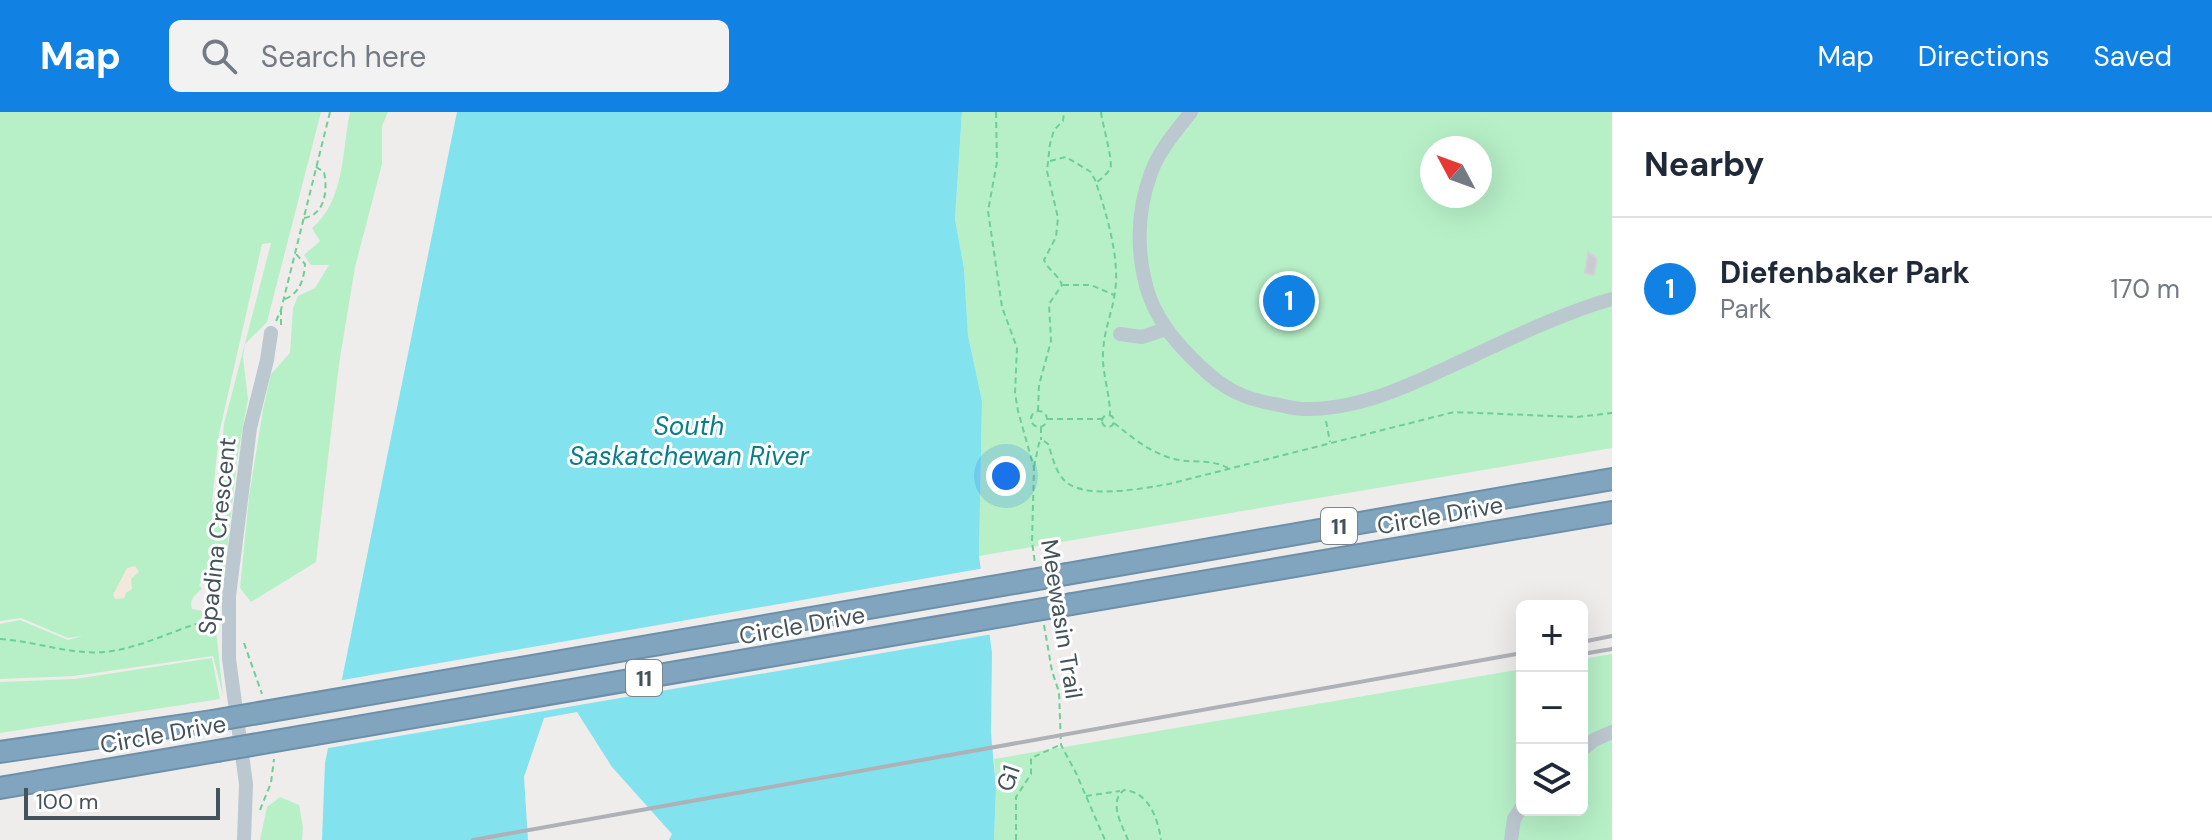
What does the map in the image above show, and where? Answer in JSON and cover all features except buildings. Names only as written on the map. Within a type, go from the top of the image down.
[{"type":"highway","name":"Circle Drive","points":[[0,752],[212,721],[1612,479]]},
{"type":"highway","name":"Circle Drive","points":[[0,788],[1612,512]]},
{"type":"street","points":[[1191,112],[1151,171],[1140,219],[1139,246],[1143,272],[1150,297],[1176,343],[1213,380],[1235,393],[1255,401],[1307,409],[1379,397],[1495,345],[1612,299]]},
{"type":"street","points":[[1120,334],[1142,337],[1166,329]]},
{"type":"street","name":"Spadina Crescent","points":[[244,840],[246,784],[229,659],[229,596],[250,428],[271,333]]},
{"type":"street","points":[[1588,745],[1612,732]]},
{"type":"street","points":[[1511,840],[1516,816]]},
{"type":"path","points":[[271,333],[284,300],[330,112]]},
{"type":"path","name":"Meewasin Trail","points":[[996,112],[997,162],[988,211],[1002,307],[1017,348],[1015,393],[1034,468],[1032,542],[1036,570]]},
{"type":"path","points":[[1062,285],[1044,260],[1056,237],[1058,218],[1048,182],[1050,144],[1054,130],[1063,121],[1064,112]]},
{"type":"path","points":[[1096,183],[1113,162],[1105,142],[1101,112]]},
{"type":"path","points":[[1049,161],[1066,157],[1091,172],[1110,233],[1116,277],[1115,295],[1105,329],[1103,357],[1110,415],[1114,423],[1152,452],[1182,461],[1218,463],[1229,469]]},
{"type":"path","points":[[302,218],[313,217],[320,211],[325,196],[327,184],[324,172],[316,167]]},
{"type":"path","points":[[284,300],[292,296],[305,275],[305,264],[294,253]]},
{"type":"path","points":[[1062,285],[1084,283],[1115,295]]},
{"type":"path","points":[[1031,418],[1038,411],[1039,385],[1051,341],[1049,304],[1062,285]]},
{"type":"path","points":[[1323,408],[1330,443]]},
{"type":"path","points":[[1038,411],[1045,413],[1047,419]]},
{"type":"path","points":[[1041,441],[1048,444],[1064,480],[1080,489],[1133,490],[1169,484],[1454,412],[1577,417],[1612,413]]},
{"type":"path","points":[[1047,419],[1102,419],[1110,415]]},
{"type":"path","points":[[1020,417],[1031,418]]},
{"type":"path","points":[[1031,418],[1033,424],[1041,427]]},
{"type":"path","points":[[1034,468],[1041,427],[1047,419]]},
{"type":"path","points":[[1102,419],[1107,427],[1114,423]]},
{"type":"path","points":[[208,621],[209,604],[222,596],[229,596]]},
{"type":"path","name":"Meewasin Trail","points":[[1042,613],[1052,671],[1059,692],[1061,745],[1105,840]]},
{"type":"path","points":[[0,639],[104,652],[138,646],[208,621],[228,618]]},
{"type":"path","points":[[244,641],[262,695]]},
{"type":"path","name":"G1","points":[[1016,840],[1016,797],[1031,774],[1031,758],[1061,745]]},
{"type":"path","points":[[258,815],[271,783],[274,756]]},
{"type":"path","points":[[1120,791],[1116,805],[1128,840]]},
{"type":"path","points":[[1085,796],[1132,791],[1144,800],[1156,818],[1161,840]]},
{"type":"green space","points":[[0,112],[321,112],[267,322],[245,344],[243,357],[248,399],[237,460],[224,580],[204,579],[199,585],[202,589],[191,602],[192,609],[203,611],[204,617],[216,629],[223,695],[213,656],[74,676],[0,679],[0,624],[20,620],[68,640],[82,636],[68,638],[21,618],[0,621]],"holes":[[[271,243],[224,424],[217,502],[212,502],[219,434],[262,244]]]},
{"type":"green space","points":[[350,112],[388,112],[382,126],[382,164],[355,267],[339,364],[316,562],[251,602],[240,588],[249,497],[263,409],[271,374],[290,353],[293,308],[298,296],[315,288],[329,265],[311,265],[304,255],[320,241],[312,228],[331,204],[336,189]]},
{"type":"green space","points":[[962,112],[1612,112],[1612,448],[979,556],[982,401],[968,335],[964,268],[955,219]]},
{"type":"green space","points":[[1612,654],[1612,840],[994,840],[994,759],[1516,670],[1516,816],[1588,816],[1588,658]]},
{"type":"green space","points":[[212,658],[220,699],[0,733],[0,682],[75,679]]},
{"type":"green space","points":[[280,797],[299,805],[302,840],[260,840],[267,807]]},
{"type":"sand","points":[[135,566],[139,572],[131,579],[132,589],[124,598],[115,599],[113,595],[127,568]]},
{"type":"water","name":"South Saskatchewan River","points":[[457,112],[962,112],[955,219],[964,268],[968,335],[982,401],[979,556],[992,653],[991,733],[996,788],[994,840],[669,840],[672,834],[612,767],[577,712],[544,718],[524,777],[528,840],[322,840],[325,763]]},
{"type":"pier","points":[[985,568],[993,634],[323,749],[337,681]]},
{"type":"railway","points":[[1588,641],[1612,636]]},
{"type":"railway","points":[[1588,653],[1612,649]]},
{"type":"railway","points":[[473,840],[1516,654]]},
{"type":"place","name":"Diefenbaker Park","points":[[1289,301]]}]
